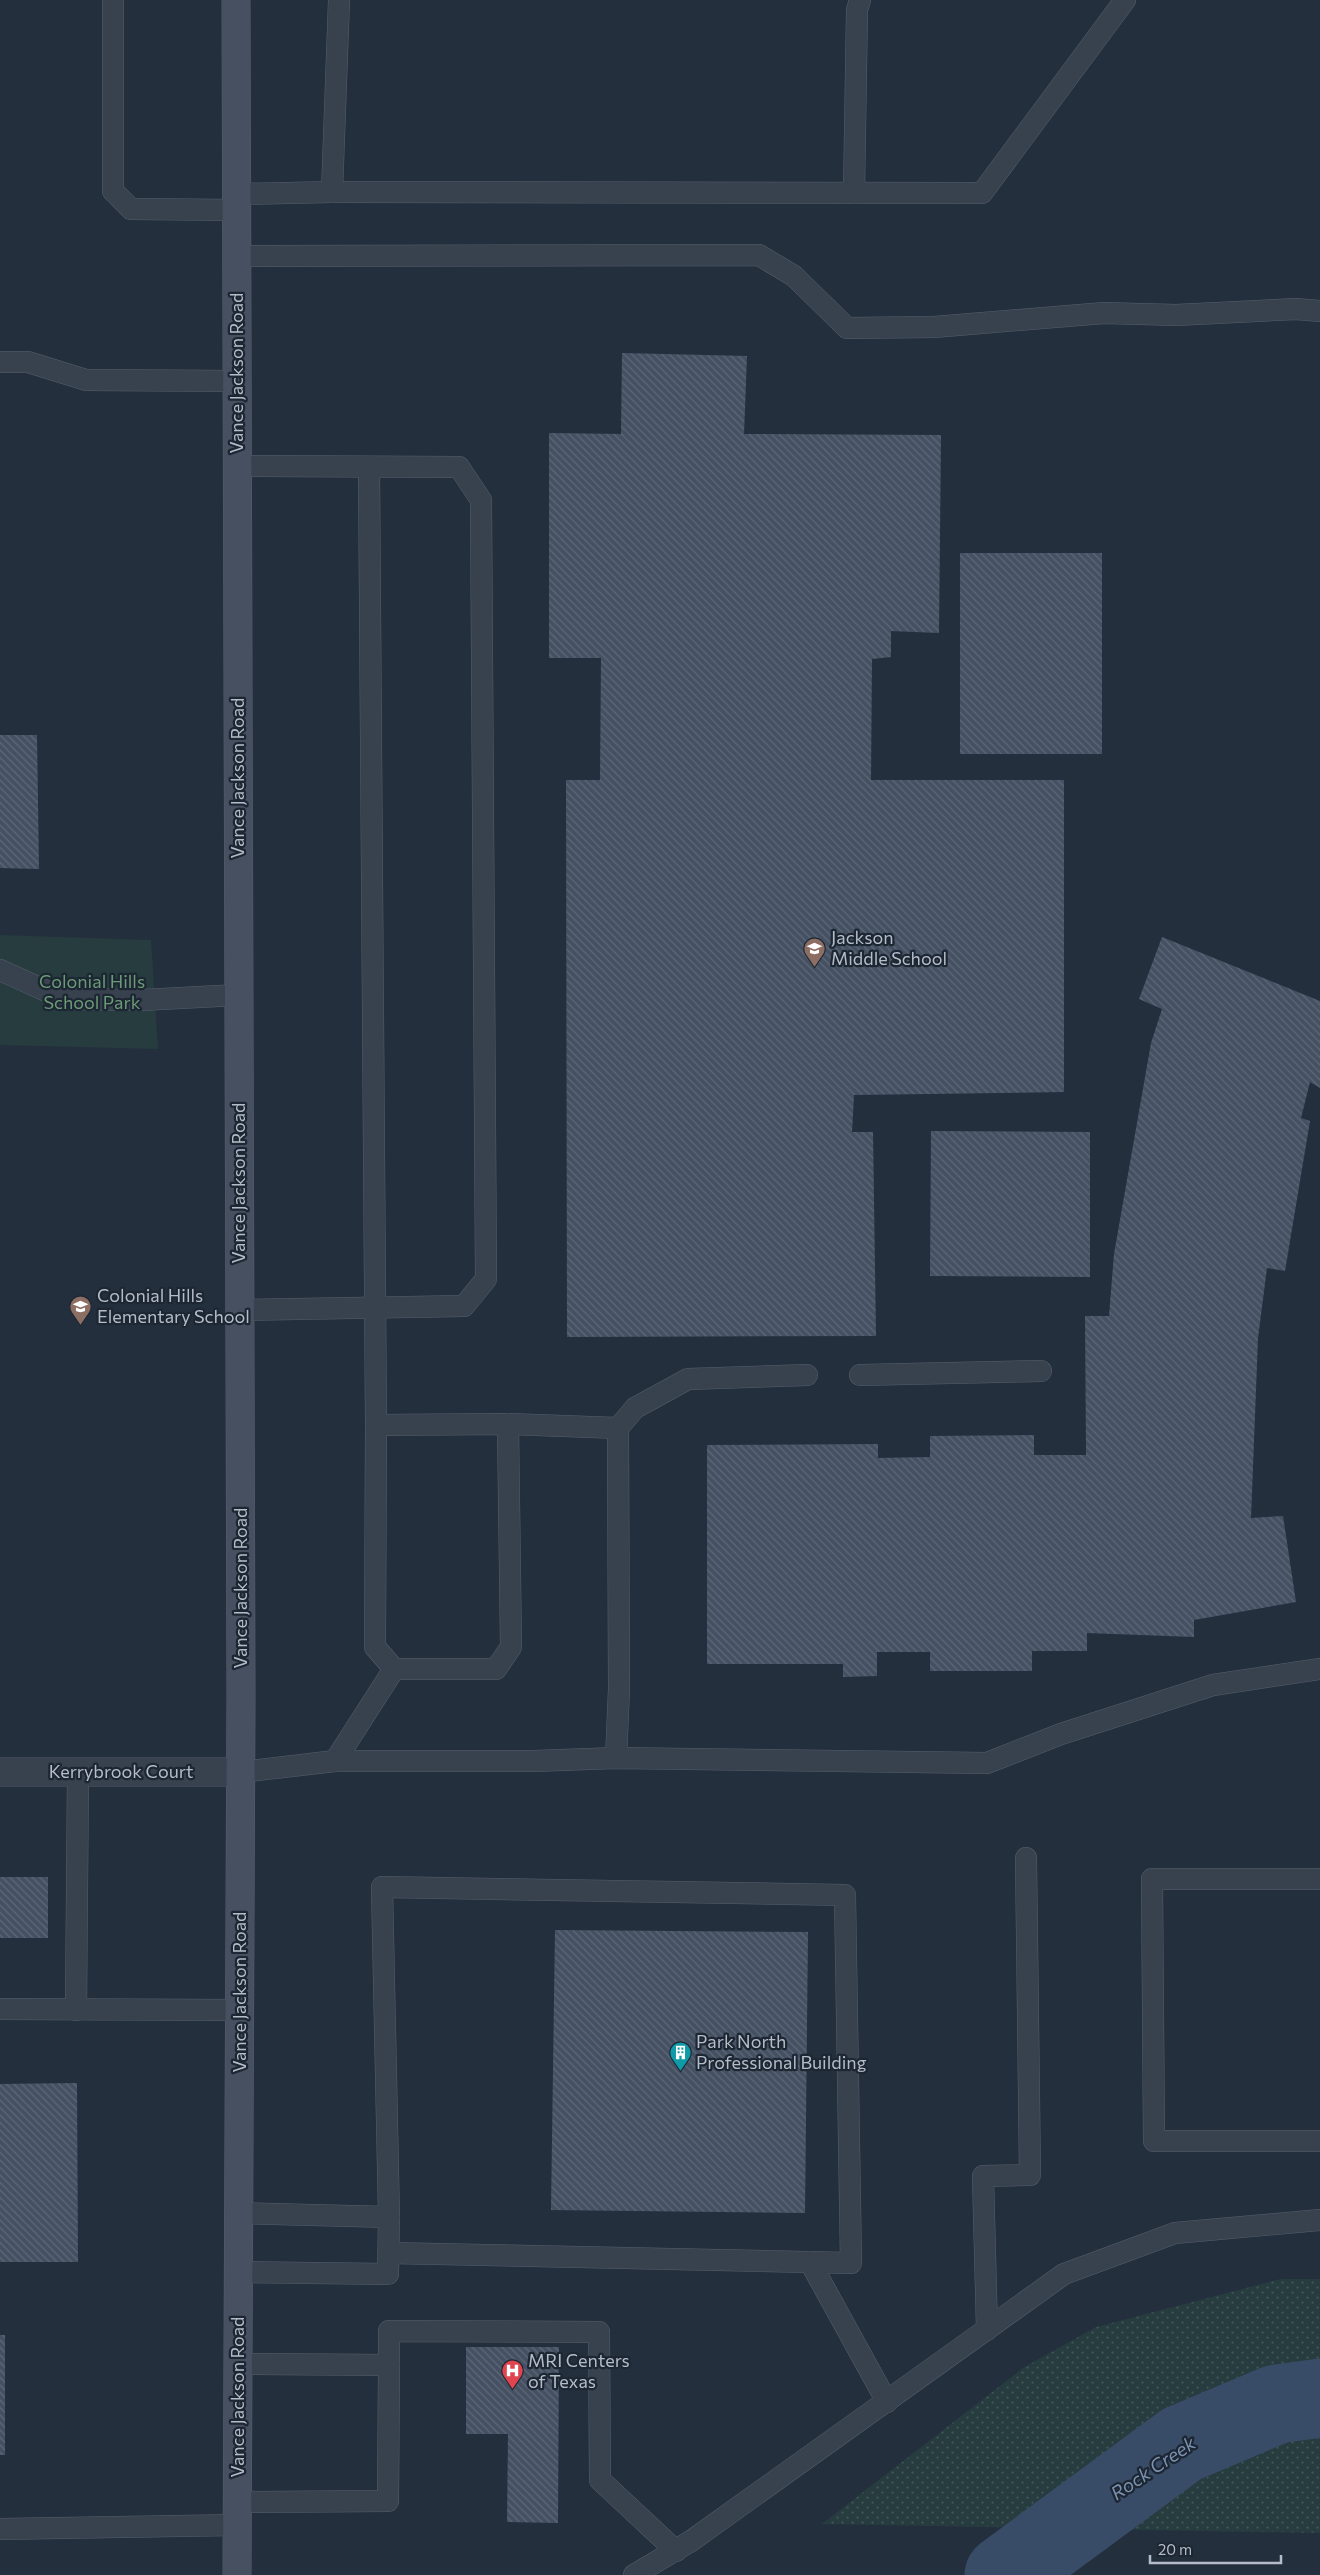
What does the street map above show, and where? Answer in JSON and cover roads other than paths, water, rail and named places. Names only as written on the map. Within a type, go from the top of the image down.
[{"type":"main road","name":"Vance Jackson Road","points":[[236,0],[241,1772],[237,2575]]},
{"type":"street","name":"Kerrybrook Court","points":[[0,1772],[241,1772]]},
{"type":"lane","points":[[113,0],[113,191],[131,209],[236,202],[323,192],[982,193],[1125,0]]},
{"type":"lane","points":[[323,192],[339,0]]},
{"type":"lane","points":[[854,193],[857,10],[860,0]]},
{"type":"lane","points":[[236,256],[760,255],[794,276],[847,328],[934,326],[1104,313],[1176,315],[1296,309],[1320,311]]},
{"type":"lane","points":[[0,362],[28,362],[86,380],[236,381]]},
{"type":"lane","points":[[236,466],[459,467],[482,500],[486,1279],[464,1306],[240,1310]]},
{"type":"lane","points":[[369,467],[376,1425],[375,1647],[394,1669],[496,1669],[511,1647],[508,1424]]},
{"type":"lane","points":[[0,970],[64,999],[142,1000],[238,995]]},
{"type":"lane","points":[[860,1375],[1041,1371]]},
{"type":"lane","points":[[616,1758],[619,1689],[618,1428],[635,1408],[688,1379],[806,1375]]},
{"type":"lane","points":[[376,1425],[508,1424],[618,1428]]},
{"type":"lane","points":[[334,1761],[394,1669]]},
{"type":"lane","points":[[241,1772],[334,1761],[534,1761],[616,1758],[987,1763],[1061,1734],[1213,1685],[1320,1669]]},
{"type":"lane","points":[[76,2010],[78,1772]]},
{"type":"lane","points":[[987,2330],[983,2176],[1030,2175],[1026,1858]]},
{"type":"lane","points":[[1320,1879],[1152,1879],[1154,2141],[1320,2141]]},
{"type":"lane","points":[[238,2272],[388,2263],[851,2263],[845,1895],[382,1887],[389,2217],[388,2263]]},
{"type":"lane","points":[[0,2009],[240,2010]]},
{"type":"lane","points":[[239,2213],[389,2217]]},
{"type":"lane","points":[[634,2575],[676,2551],[1064,2274],[1175,2233],[1320,2220]]},
{"type":"lane","points":[[810,2262],[887,2402]]},
{"type":"lane","points":[[0,2529],[237,2514],[388,2501],[389,2331],[598,2332],[600,2480],[676,2551]]},
{"type":"lane","points":[[238,2364],[389,2365]]},
{"type":"waterway","name":"Rock Creek","points":[[1004,2575],[1182,2444],[1277,2404],[1320,2398]]},
{"type":"place","name":"Jackson Middle School","points":[[815,967]]},
{"type":"place","name":"Colonial Hills Elementary School","points":[[81,1325]]},
{"type":"place","name":"Park North Professional Building","points":[[680,2071]]},
{"type":"place","name":"MRI Centers of Texas","points":[[512,2390]]},
{"type":"park label","name":"Colonial Hills School Park","points":[[92,992]]}]
